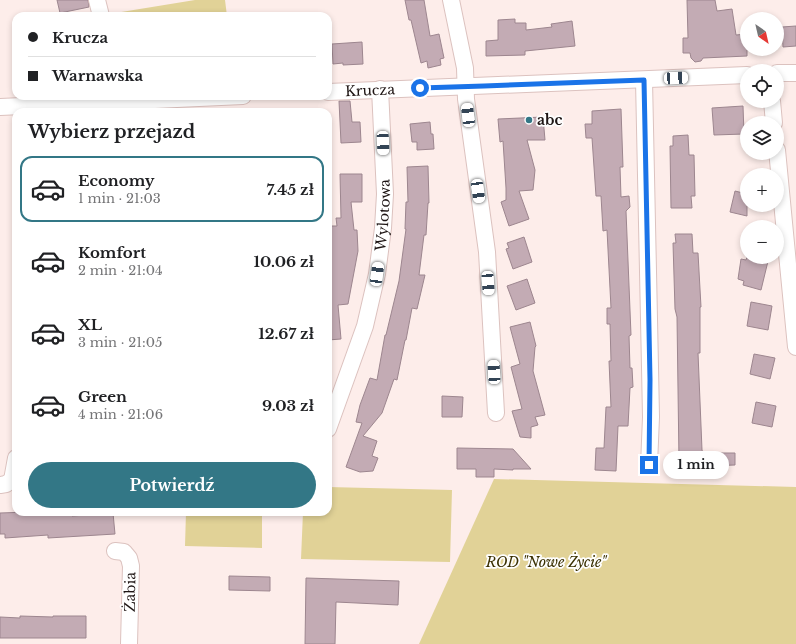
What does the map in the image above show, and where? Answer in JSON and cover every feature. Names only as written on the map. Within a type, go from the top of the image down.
[{"type":"street","points":[[97,0],[100,12]]},
{"type":"street","points":[[451,0],[465,68],[466,99],[486,252],[496,413]]},
{"type":"street","points":[[784,74],[796,73]]},
{"type":"street","name":"Krucza","points":[[332,92],[740,75]]},
{"type":"street","points":[[644,80],[650,381],[649,465]]},
{"type":"street","name":"Wylotowa","points":[[332,418],[365,326],[377,274],[383,228],[384,200],[380,89]]},
{"type":"street","points":[[33,108],[108,100]]},
{"type":"street","points":[[127,100],[185,106],[220,100]]},
{"type":"street","points":[[0,107],[12,108]]},
{"type":"street","points":[[778,160],[796,347]]},
{"type":"street","points":[[0,485],[6,484],[12,480]]},
{"type":"street","name":"Żabia","points":[[115,551],[124,552],[129,558],[131,566],[129,644]]},
{"type":"green space","points":[[195,0],[225,0],[226,12],[121,12]]},
{"type":"green space","name":"ROD \"Nowe Życie\"","points":[[494,479],[796,487],[796,644],[419,644]]},
{"type":"green space","points":[[332,487],[452,490],[450,562],[301,559],[303,516],[332,516]]},
{"type":"green space","points":[[186,516],[262,516],[262,548],[185,546]]},
{"type":"building","points":[[57,0],[88,0],[89,7],[60,12]]},
{"type":"building","points":[[405,0],[424,0],[430,36],[439,34],[444,58],[440,59],[441,65],[428,68],[427,61],[421,63]]},
{"type":"building","points":[[687,0],[715,0],[717,11],[732,9],[736,35],[740,35],[740,56],[747,56],[703,58],[701,61],[695,62],[691,58],[690,53],[683,53],[683,38],[688,38]]},
{"type":"building","points":[[515,19],[515,23],[526,23],[526,30],[552,27],[551,24],[572,21],[575,46],[525,51],[525,55],[486,56],[486,41],[498,40],[498,20]]},
{"type":"building","points":[[796,26],[796,46],[784,47],[784,27]]},
{"type":"building","points":[[362,42],[363,64],[333,64],[332,44]]},
{"type":"building","points":[[339,101],[350,101],[352,122],[360,122],[361,142],[341,143]]},
{"type":"building","points":[[740,106],[740,108],[743,108],[743,116],[740,116],[740,134],[714,135],[712,108]]},
{"type":"building","points":[[621,109],[623,167],[620,167],[621,197],[629,196],[630,207],[626,211],[631,335],[629,336],[630,368],[632,368],[633,387],[630,388],[628,426],[618,426],[616,471],[595,470],[596,448],[604,448],[606,407],[611,407],[609,361],[611,361],[610,324],[607,324],[607,308],[611,308],[607,230],[603,231],[601,196],[596,196],[592,138],[586,138],[585,124],[592,124],[592,111]]},
{"type":"building","points":[[543,117],[545,140],[527,140],[535,170],[533,190],[519,191],[529,219],[509,226],[501,202],[506,200],[506,188],[503,141],[500,142],[498,119]]},
{"type":"building","points":[[430,122],[431,134],[433,134],[434,149],[417,150],[417,142],[412,142],[410,124]]},
{"type":"building","points":[[688,135],[689,155],[694,155],[695,196],[691,196],[692,208],[671,208],[670,146],[673,146],[673,136]]},
{"type":"building","points":[[428,166],[429,203],[426,235],[424,235],[419,275],[425,275],[417,309],[412,308],[397,380],[394,379],[382,413],[363,436],[377,441],[372,456],[378,458],[373,471],[360,472],[346,467],[362,423],[356,422],[360,405],[370,378],[377,380],[385,335],[399,281],[406,229],[406,202],[408,202],[407,167]]},
{"type":"building","points":[[340,174],[362,174],[362,202],[351,202],[354,230],[357,230],[358,251],[348,304],[338,305],[341,339],[332,340],[332,226],[337,226],[336,218],[341,218]]},
{"type":"building","points":[[735,191],[740,192],[740,212],[747,212],[747,216],[730,212]]},
{"type":"building","points":[[675,234],[692,234],[693,253],[698,253],[701,307],[700,353],[698,353],[702,450],[703,453],[735,453],[735,465],[703,466],[703,469],[682,468],[682,461],[679,461],[677,317],[675,309],[673,243],[676,243]]},
{"type":"building","points":[[524,237],[532,262],[513,269],[506,249],[509,248],[507,243]]},
{"type":"building","points":[[740,264],[767,264],[761,290],[743,285],[744,281],[738,279]]},
{"type":"building","points":[[527,279],[535,303],[516,310],[507,286]]},
{"type":"building","points":[[751,302],[772,306],[768,330],[747,326]]},
{"type":"building","points":[[530,322],[536,346],[533,371],[545,415],[535,417],[538,425],[531,427],[531,438],[520,437],[512,411],[522,409],[511,367],[520,364],[510,327]]},
{"type":"building","points":[[754,354],[775,358],[770,379],[750,374]]},
{"type":"building","points":[[442,396],[463,397],[462,417],[442,417]]},
{"type":"building","points":[[756,402],[776,406],[772,427],[752,423]]},
{"type":"building","points":[[457,448],[513,449],[531,469],[494,469],[494,477],[476,477],[476,469],[457,469]]},
{"type":"building","points":[[0,513],[12,513],[12,516],[113,516],[115,534],[48,538],[48,535],[5,538],[5,534],[0,534]]},
{"type":"building","points":[[229,576],[270,577],[270,591],[229,590]]},
{"type":"building","points":[[306,578],[399,581],[398,605],[336,602],[335,644],[305,644]]},
{"type":"building","points":[[20,616],[86,616],[86,638],[0,638],[0,617],[20,618]]},
{"type":"place","name":"abc","points":[[529,120]]},
{"type":"route","points":[[420,88],[644,80],[651,417],[649,465]]}]
